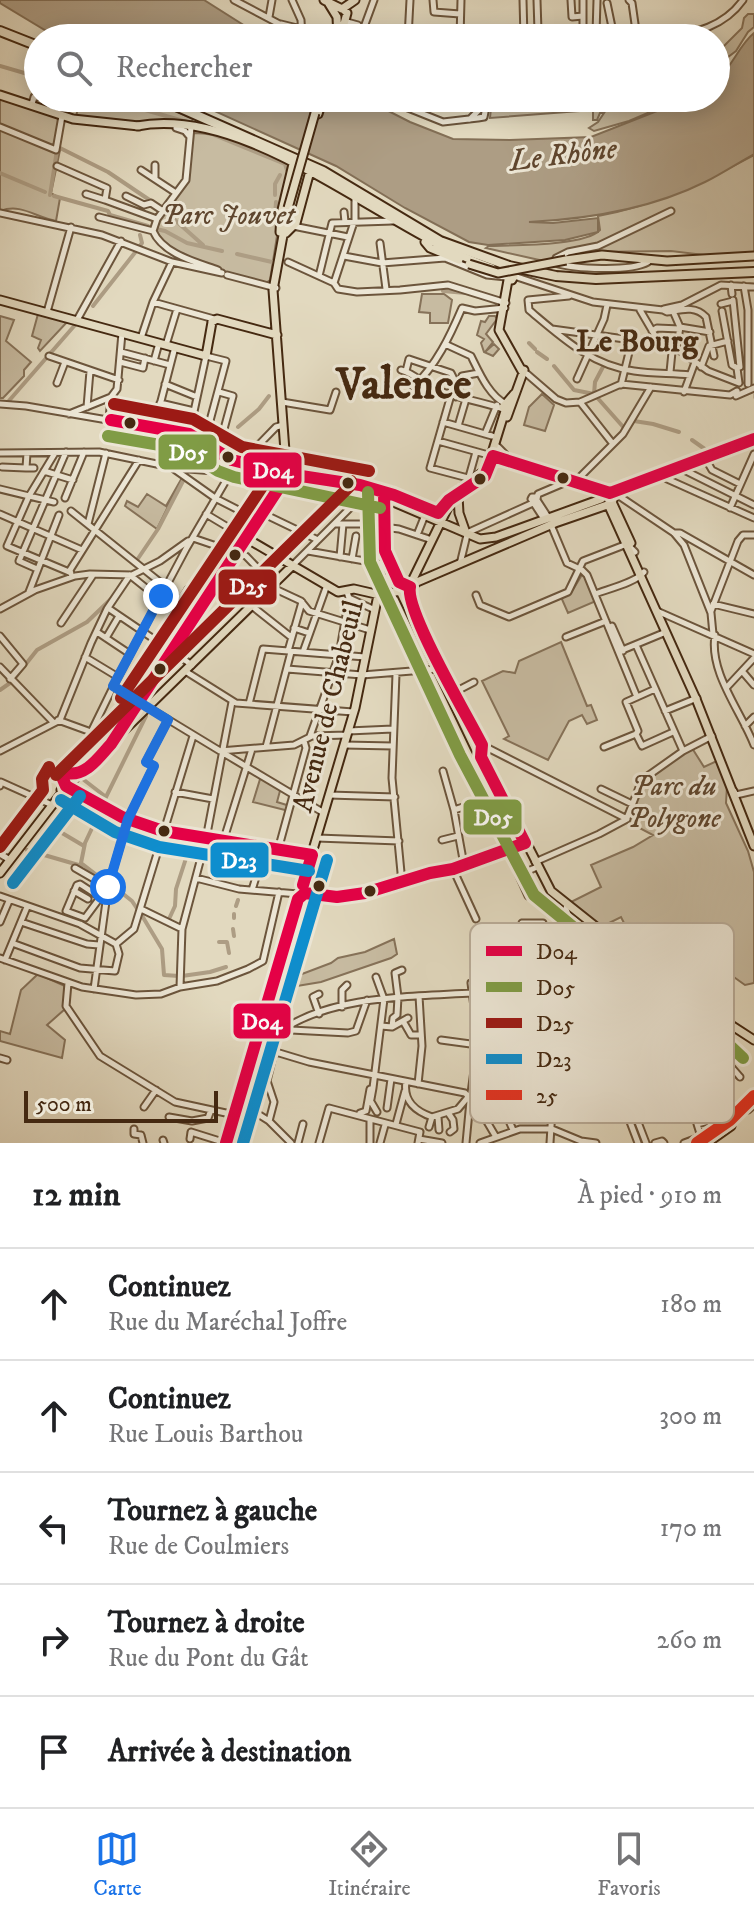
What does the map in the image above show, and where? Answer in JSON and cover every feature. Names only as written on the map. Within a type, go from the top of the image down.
[{"type":"highway","points":[[0,29],[24,38]]},
{"type":"highway","points":[[190,112],[323,171],[440,241],[509,266],[556,276],[596,279],[754,269]]},
{"type":"highway","points":[[203,112],[325,166],[442,236],[510,261],[557,271],[596,274],[754,269]]},
{"type":"main road","points":[[339,11],[356,0]]},
{"type":"main road","points":[[0,95],[24,98]]},
{"type":"main road","points":[[56,112],[62,116],[191,131]]},
{"type":"main road","points":[[273,285],[291,199],[316,114]]},
{"type":"main road","points":[[284,211],[316,114]]},
{"type":"main road","points":[[137,126],[153,124],[191,131],[221,132],[291,166],[313,173],[429,243],[469,264],[498,273],[602,255],[667,261],[754,258]]},
{"type":"main road","points":[[0,873],[71,781],[120,732],[286,480],[273,285],[291,166]]},
{"type":"main road","points":[[286,233],[293,226],[307,180],[313,173]]},
{"type":"main road","points":[[291,199],[291,216],[294,219],[297,217]]},
{"type":"main road","points":[[405,588],[433,540],[455,493],[484,473],[493,458],[492,436],[504,407],[524,373],[500,333],[512,277],[429,243]]},
{"type":"main road","points":[[583,257],[667,264],[754,258]]},
{"type":"main road","points":[[0,300],[206,356],[214,321],[276,336]]},
{"type":"main road","points":[[462,530],[458,495],[487,475],[498,447],[504,407]]},
{"type":"main road","points":[[286,480],[365,492],[490,539],[607,499],[625,489],[753,440]]},
{"type":"main road","points":[[493,458],[579,480],[607,499],[635,552],[694,699],[754,834]]},
{"type":"main road","points":[[607,499],[623,542],[642,574]]},
{"type":"main road","points":[[447,510],[459,513]]},
{"type":"main road","points":[[428,516],[440,518],[447,510]]},
{"type":"main road","points":[[246,538],[345,594],[354,589],[378,595],[405,588],[519,539],[548,520]]},
{"type":"main road","points":[[120,732],[292,566]]},
{"type":"main road","points":[[405,588],[451,694]]},
{"type":"main road","points":[[405,588],[438,669],[549,889],[591,923]]},
{"type":"main road","name":"Avenue de Chabeuil","points":[[226,1143],[259,1046],[273,984],[344,745],[378,595]]},
{"type":"main road","points":[[722,758],[754,846]]},
{"type":"main road","points":[[734,1028],[754,1043]]},
{"type":"main road","points":[[734,1116],[754,1096]]},
{"type":"main road","points":[[734,1123],[752,1106]]},
{"type":"main road","points":[[721,1135],[728,1123]]},
{"type":"main road","points":[[699,1141],[721,1135],[734,1123]]},
{"type":"street","points":[[234,0],[281,24]]},
{"type":"street","points":[[269,17],[272,0]]},
{"type":"street","points":[[292,0],[299,24]]},
{"type":"street","points":[[365,24],[374,0]]},
{"type":"street","points":[[409,24],[410,0]]},
{"type":"street","points":[[433,0],[434,12],[460,14]]},
{"type":"street","points":[[460,24],[461,0]]},
{"type":"street","points":[[523,0],[524,24]]},
{"type":"street","points":[[537,0],[538,24]]},
{"type":"street","points":[[571,0],[572,17],[583,16]]},
{"type":"street","points":[[583,0],[583,24]]},
{"type":"street","points":[[596,24],[597,0]]},
{"type":"street","points":[[629,0],[635,24]]},
{"type":"street","points":[[715,24],[722,22],[743,0]]},
{"type":"street","points":[[607,3],[611,24]]},
{"type":"street","points":[[339,11],[357,24]]},
{"type":"street","points":[[418,112],[443,122],[484,117],[484,112]]},
{"type":"street","points":[[0,127],[56,150],[62,116]]},
{"type":"street","points":[[153,231],[157,219],[186,180],[191,131]]},
{"type":"street","points":[[155,165],[155,179]]},
{"type":"street","points":[[57,166],[107,188],[105,200]]},
{"type":"street","points":[[141,170],[176,193]]},
{"type":"street","points":[[86,194],[157,219]]},
{"type":"street","points":[[126,196],[144,205],[151,203],[163,211]]},
{"type":"street","points":[[334,285],[355,222],[355,200]]},
{"type":"street","points":[[648,262],[639,266],[555,263],[556,258],[568,252],[598,246],[671,211]]},
{"type":"street","points":[[344,212],[345,222]]},
{"type":"street","points":[[0,213],[71,227],[121,241],[172,262],[273,285]]},
{"type":"street","points":[[99,217],[153,231],[163,246],[223,274]]},
{"type":"street","points":[[319,276],[332,223],[393,220]]},
{"type":"street","points":[[293,226],[348,237]]},
{"type":"street","points":[[47,312],[71,227]]},
{"type":"street","points":[[77,320],[121,241]]},
{"type":"street","points":[[380,243],[386,289]]},
{"type":"street","points":[[429,243],[425,253],[431,259]]},
{"type":"street","points":[[344,256],[382,263],[451,260],[494,276],[551,286],[570,296]]},
{"type":"street","points":[[141,338],[153,302],[172,262]]},
{"type":"street","points":[[288,262],[334,285],[357,292],[448,285],[488,296],[505,305]]},
{"type":"street","points":[[731,285],[739,383]]},
{"type":"street","points":[[663,310],[682,305],[717,286],[754,287]]},
{"type":"street","points":[[744,286],[751,309],[748,390]]},
{"type":"street","points":[[485,311],[488,296]]},
{"type":"street","points":[[690,375],[625,370],[589,356],[529,310],[528,300],[570,296],[607,305],[667,312],[686,309],[703,313],[715,344],[714,356]]},
{"type":"street","points":[[721,304],[732,299]]},
{"type":"street","points":[[153,302],[214,321]]},
{"type":"street","points":[[414,387],[454,330],[462,308],[485,311],[505,305]]},
{"type":"street","points":[[577,379],[589,356],[607,305]]},
{"type":"street","points":[[154,361],[167,345],[177,309]]},
{"type":"street","points":[[640,309],[657,339],[701,367],[748,390]]},
{"type":"street","points":[[670,372],[680,328],[673,311]]},
{"type":"street","points":[[722,311],[732,365],[749,368]]},
{"type":"street","points":[[652,331],[657,328],[680,328],[710,332]]},
{"type":"street","points":[[551,329],[654,343],[657,339]]},
{"type":"street","points":[[69,414],[111,397],[117,389],[122,333]]},
{"type":"street","points":[[619,386],[632,340]]},
{"type":"street","points":[[701,367],[707,348],[728,341]]},
{"type":"street","points":[[445,344],[471,356],[479,373],[504,407]]},
{"type":"street","points":[[154,428],[170,365],[167,345]]},
{"type":"street","points":[[121,352],[170,365]]},
{"type":"street","points":[[49,356],[119,380]]},
{"type":"street","points":[[189,433],[206,356],[226,361],[205,441]]},
{"type":"street","points":[[120,362],[143,368],[145,358]]},
{"type":"street","points":[[459,380],[451,373],[409,359],[403,371],[452,395],[504,407]]},
{"type":"street","points":[[57,383],[65,362]]},
{"type":"street","points":[[684,392],[695,362]]},
{"type":"street","points":[[87,407],[90,371]]},
{"type":"street","points":[[479,373],[459,380],[430,468],[469,477],[480,453]]},
{"type":"street","points":[[524,373],[559,401],[566,403],[619,386],[730,397],[748,390]]},
{"type":"street","points":[[165,384],[197,397]]},
{"type":"street","points":[[460,564],[462,530],[474,532],[534,500],[538,494],[579,480],[623,434],[650,388]]},
{"type":"street","points":[[205,441],[224,429],[233,396],[219,392]]},
{"type":"street","points":[[282,402],[330,410],[336,392]]},
{"type":"street","points":[[109,419],[111,397]]},
{"type":"street","points":[[458,426],[466,399]]},
{"type":"street","points":[[583,400],[613,444]]},
{"type":"street","points":[[160,403],[194,411]]},
{"type":"street","points":[[0,404],[189,433],[225,457],[241,463],[276,427],[284,425]]},
{"type":"street","points":[[214,407],[229,411]]},
{"type":"street","points":[[443,422],[492,436],[504,407]]},
{"type":"street","points":[[438,441],[493,458]]},
{"type":"street","points":[[498,447],[507,457],[531,464],[537,470]]},
{"type":"street","points":[[55,452],[29,496],[7,546],[72,574]]},
{"type":"street","points":[[37,569],[19,561],[66,452]]},
{"type":"street","points":[[0,489],[54,502],[65,498],[84,452]]},
{"type":"street","points":[[0,453],[106,453],[172,468],[286,480]]},
{"type":"street","points":[[26,468],[27,453]]},
{"type":"street","points":[[88,524],[106,453]]},
{"type":"street","points":[[730,508],[754,454]]},
{"type":"street","points":[[705,458],[712,470],[740,484]]},
{"type":"street","points":[[72,574],[82,550],[139,460]]},
{"type":"street","points":[[683,466],[684,470],[754,505]]},
{"type":"street","points":[[2,467],[34,468]]},
{"type":"street","points":[[172,468],[215,498],[318,540]]},
{"type":"street","points":[[44,471],[73,480]]},
{"type":"street","points":[[231,472],[113,686],[71,781],[128,819],[163,831],[312,855]]},
{"type":"street","points":[[663,474],[667,479],[754,518]]},
{"type":"street","points":[[292,566],[365,492]]},
{"type":"street","points":[[65,498],[71,511],[166,587]]},
{"type":"street","points":[[384,498],[383,560],[405,588]]},
{"type":"street","points":[[607,499],[674,533],[686,549],[711,613],[714,656],[745,726],[752,730],[753,743]]},
{"type":"street","points":[[534,500],[548,520],[567,563],[586,573],[621,651],[637,697]]},
{"type":"street","points":[[29,592],[59,515],[54,502]]},
{"type":"street","points":[[59,515],[71,511]]},
{"type":"street","points":[[0,514],[82,550]]},
{"type":"street","points":[[206,514],[246,538]]},
{"type":"street","points":[[417,535],[428,516]]},
{"type":"street","points":[[335,524],[383,526],[433,540]]},
{"type":"street","points":[[340,557],[343,524]]},
{"type":"street","points":[[515,530],[519,539]]},
{"type":"street","points":[[674,533],[680,533],[754,575]]},
{"type":"street","points":[[711,613],[741,536],[754,535]]},
{"type":"street","points":[[352,559],[356,536]]},
{"type":"street","points":[[193,538],[246,556],[272,586],[303,602],[316,615],[370,630]]},
{"type":"street","points":[[0,751],[57,722],[108,608],[130,575],[160,561],[193,538]]},
{"type":"street","points":[[476,595],[480,605],[509,617],[568,592],[583,561],[614,549],[623,542],[635,552]]},
{"type":"street","points":[[308,551],[366,561],[383,560]]},
{"type":"street","name":"Avenue de Chabeuil","points":[[378,595],[383,560]]},
{"type":"street","points":[[0,609],[29,592],[72,574],[130,575],[190,623]]},
{"type":"street","points":[[61,623],[93,574]]},
{"type":"street","points":[[595,594],[642,574]]},
{"type":"street","points":[[218,580],[291,637]]},
{"type":"street","points":[[303,652],[327,585]]},
{"type":"street","points":[[151,681],[138,673],[188,589],[205,600]]},
{"type":"street","points":[[278,850],[307,739],[339,655],[345,623],[345,594],[375,610]]},
{"type":"street","points":[[266,747],[287,669],[291,637],[303,602]]},
{"type":"street","points":[[713,604],[754,614]]},
{"type":"street","points":[[108,608],[192,665]]},
{"type":"street","points":[[658,611],[714,634],[754,656],[727,687]]},
{"type":"street","points":[[106,638],[119,616]]},
{"type":"street","points":[[566,637],[606,619]]},
{"type":"street","points":[[294,628],[309,633]]},
{"type":"street","points":[[621,651],[666,630]]},
{"type":"street","points":[[97,632],[130,654]]},
{"type":"street","points":[[0,636],[23,664],[10,679]]},
{"type":"street","points":[[636,645],[683,751]]},
{"type":"street","points":[[248,704],[263,649],[365,657]]},
{"type":"street","points":[[85,657],[118,677]]},
{"type":"street","points":[[0,667],[46,715],[57,722],[91,732]]},
{"type":"street","points":[[287,669],[362,675],[438,669]]},
{"type":"street","points":[[185,671],[232,702],[353,712]]},
{"type":"street","points":[[742,671],[754,685]]},
{"type":"street","points":[[396,674],[392,778],[402,883]]},
{"type":"street","points":[[451,694],[474,682]]},
{"type":"street","points":[[113,686],[324,813]]},
{"type":"street","points":[[655,689],[626,702],[638,731],[636,734],[642,746],[673,732]]},
{"type":"street","points":[[665,711],[694,699]]},
{"type":"street","points":[[180,987],[182,929],[206,839],[232,702]]},
{"type":"street","points":[[745,726],[754,717]]},
{"type":"street","points":[[94,989],[108,887],[128,819],[154,766],[146,762],[168,720]]},
{"type":"street","points":[[223,752],[294,745],[307,739],[347,732],[393,729]]},
{"type":"street","points":[[604,747],[636,734]]},
{"type":"street","points":[[116,944],[134,929],[193,736]]},
{"type":"street","points":[[519,875],[627,819],[640,781],[683,751],[713,738]]},
{"type":"street","points":[[344,745],[393,746]]},
{"type":"street","points":[[223,842],[252,749]]},
{"type":"street","points":[[480,749],[627,819]]},
{"type":"street","points":[[443,771],[464,865]]},
{"type":"street","points":[[1,784],[52,805]]},
{"type":"street","points":[[732,785],[738,795],[754,791]]},
{"type":"street","points":[[601,789],[632,804]]},
{"type":"street","points":[[175,792],[214,799]]},
{"type":"street","points":[[329,795],[395,797]]},
{"type":"street","points":[[454,810],[500,795]]},
{"type":"street","points":[[442,840],[458,836]]},
{"type":"street","points":[[317,838],[399,841]]},
{"type":"street","points":[[196,878],[239,889],[337,897],[365,893],[453,869],[524,842]]},
{"type":"street","points":[[252,890],[265,848]]},
{"type":"street","points":[[507,849],[528,896]]},
{"type":"street","points":[[0,854],[10,860]]},
{"type":"street","points":[[75,868],[108,887]]},
{"type":"street","points":[[453,869],[476,919]]},
{"type":"street","points":[[106,901],[99,897],[80,884],[66,911],[85,918],[99,897],[108,887]]},
{"type":"street","points":[[74,891],[88,899]]},
{"type":"street","points":[[27,907],[2,959],[94,989],[136,995],[161,994],[180,987],[217,981],[263,961],[279,892]]},
{"type":"street","points":[[0,896],[80,924],[116,944],[119,954],[115,971],[80,968],[12,943]]},
{"type":"street","points":[[0,922],[12,902]]},
{"type":"street","points":[[567,904],[571,923]]},
{"type":"street","points":[[141,909],[182,929]]},
{"type":"street","points":[[21,922],[87,944],[99,945]]},
{"type":"street","points":[[522,923],[543,923]]},
{"type":"street","points":[[392,1027],[393,1018],[397,1015],[398,997],[395,973],[402,970]]},
{"type":"street","points":[[360,1113],[366,1111],[368,1091],[375,1076],[381,1026],[384,999],[376,977]]},
{"type":"street","points":[[68,983],[66,1006],[98,1052],[175,1102],[235,1115]]},
{"type":"street","points":[[342,1007],[342,990],[347,985]]},
{"type":"street","points":[[259,1046],[287,1026],[367,1000],[470,993]]},
{"type":"street","points":[[319,994],[313,997],[319,1014]]},
{"type":"street","points":[[418,1084],[421,1035],[419,996]]},
{"type":"street","points":[[288,1001],[283,1015],[287,1026],[298,1032],[326,1030],[348,1033],[356,1031],[367,1000]]},
{"type":"street","points":[[381,1026],[392,1027],[405,1019],[411,1035],[421,1035]]},
{"type":"street","points":[[441,1040],[457,1039],[470,1043]]},
{"type":"street","points":[[259,1046],[470,1098]]},
{"type":"street","points":[[269,1121],[274,1102],[267,1081],[274,1052]]},
{"type":"street","points":[[0,1058],[7,1060]]},
{"type":"street","points":[[734,1070],[740,1077]]},
{"type":"street","points":[[387,1108],[391,1079]]},
{"type":"street","points":[[396,1124],[406,1082]]},
{"type":"street","points":[[144,1107],[156,1090]]},
{"type":"street","points":[[405,1090],[410,1104],[423,1114],[435,1117],[449,1114],[470,1098]]},
{"type":"street","points":[[466,1143],[470,1098]]},
{"type":"street","points":[[366,1101],[377,1112]]},
{"type":"street","points":[[239,1102],[269,1121],[287,1142]]},
{"type":"street","points":[[319,1143],[329,1108],[420,1132],[418,1141],[442,1143]]},
{"type":"street","points":[[169,1117],[197,1121],[208,1118],[211,1110]]},
{"type":"street","points":[[418,1120],[423,1114]]},
{"type":"street","points":[[449,1114],[454,1129],[450,1132]]},
{"type":"street","points":[[429,1127],[435,1117]]},
{"type":"street","points":[[435,1117],[439,1130]]},
{"type":"street","points":[[370,1120],[370,1143]]},
{"type":"street","points":[[487,1123],[497,1137]]},
{"type":"street","points":[[510,1123],[513,1131]]},
{"type":"street","points":[[550,1143],[552,1123]]},
{"type":"street","points":[[634,1123],[638,1143]]},
{"type":"street","points":[[636,1123],[646,1143]]},
{"type":"street","points":[[684,1143],[699,1141],[697,1124],[701,1123]]},
{"type":"street","points":[[298,1143],[303,1124]]},
{"type":"street","points":[[380,1143],[385,1125]]},
{"type":"street","points":[[134,1129],[134,1134],[142,1133],[143,1143]]},
{"type":"street","points":[[480,1143],[513,1131],[552,1129],[573,1140],[592,1142]]},
{"type":"street","points":[[190,1139],[191,1132],[226,1143]]},
{"type":"street","points":[[655,1143],[664,1143]]},
{"type":"green space","points":[[754,14],[754,27],[730,56],[730,40],[742,28],[744,18]]},
{"type":"green space","points":[[0,99],[24,107],[24,112],[40,112],[61,119],[55,147],[60,150],[51,193],[60,198],[56,221],[21,210],[0,211]]},
{"type":"green space","points":[[77,112],[177,112],[193,119],[190,124],[133,123],[76,117]]},
{"type":"green space","points":[[491,112],[566,112],[490,118]]},
{"type":"green space","points":[[593,112],[650,112],[594,131],[589,128],[604,113],[593,120]]},
{"type":"green space","name":"Parc Jouvet","points":[[194,133],[240,142],[284,161],[288,167],[270,280],[266,283],[188,257],[173,249],[155,229],[187,181]]},
{"type":"green space","points":[[754,155],[754,256],[729,258],[671,251],[591,252],[569,255],[566,266],[486,248],[565,242],[592,235],[600,230],[598,216],[679,192]]},
{"type":"green space","points":[[422,294],[444,294],[452,300],[448,323],[430,323],[430,313],[419,312]]},
{"type":"green space","points":[[38,314],[68,321],[40,351],[41,340],[32,336]]},
{"type":"green space","points":[[0,316],[14,320],[6,341],[31,362],[24,370],[24,376],[3,398],[0,398]]},
{"type":"green space","points":[[489,316],[497,319],[486,334],[493,342],[485,352],[494,344],[499,349],[493,356],[484,352],[481,343],[484,339],[477,335],[481,321],[485,322]]},
{"type":"green space","points":[[542,394],[554,405],[545,431],[524,425],[529,407]]},
{"type":"green space","points":[[183,476],[157,529],[125,506],[127,501],[138,507],[147,494],[166,506]]},
{"type":"green space","points":[[583,573],[596,601],[568,613],[561,597],[571,593]]},
{"type":"green space","points":[[561,642],[587,706],[591,705],[597,720],[587,724],[582,715],[569,721],[548,760],[504,739],[509,736],[482,681],[503,671],[515,673],[519,661]]},
{"type":"green space","name":"Parc du Polygone","points":[[692,748],[704,767],[719,760],[727,786],[726,803],[754,872],[754,983],[745,985],[734,977],[734,923],[624,923],[621,917],[609,923],[596,923],[571,902],[601,887],[591,865],[653,835],[628,819],[643,780]]},
{"type":"green space","points":[[261,776],[281,787],[277,802],[290,806],[289,811],[253,802]]},
{"type":"green space","points":[[394,939],[397,954],[391,958],[321,982],[291,987],[294,977]]},
{"type":"green space","points":[[38,974],[65,986],[65,1009],[47,1025],[65,1040],[62,1058],[0,1041],[0,1031],[10,1034],[21,990]]},
{"type":"water","points":[[0,0],[204,0],[242,24],[35,24],[0,3]]},
{"type":"water","name":"Le Rhône","points":[[754,33],[754,154],[705,182],[642,206],[597,215],[529,222],[598,218],[598,232],[565,240],[488,245],[469,242],[336,166],[217,112],[390,112],[453,139],[591,137],[654,112],[730,112],[730,65]]},
{"type":"waterway","points":[[0,66],[24,73]]},
{"type":"waterway","points":[[152,112],[187,122]]},
{"type":"waterway","points":[[214,135],[285,164],[287,170]]},
{"type":"waterway","points":[[58,147],[108,172],[157,205]]},
{"type":"waterway","points":[[50,195],[57,150]]},
{"type":"waterway","points":[[0,173],[45,192]]},
{"type":"waterway","points":[[275,195],[275,184],[280,175]]},
{"type":"waterway","points":[[54,196],[148,226]]},
{"type":"waterway","points":[[275,217],[276,202]]},
{"type":"waterway","points":[[166,212],[203,245]]},
{"type":"waterway","points":[[156,229],[187,243],[222,251]]},
{"type":"waterway","points":[[139,247],[142,243],[140,235]]},
{"type":"waterway","points":[[93,306],[137,250]]},
{"type":"waterway","points":[[237,254],[272,262]]},
{"type":"waterway","points":[[443,291],[466,293]]},
{"type":"waterway","points":[[7,403],[75,325]]},
{"type":"waterway","points":[[529,343],[535,349]]},
{"type":"waterway","points":[[537,352],[547,359]]},
{"type":"waterway","points":[[605,363],[595,382],[594,394],[625,429]]},
{"type":"waterway","points":[[554,366],[574,390],[594,394]]},
{"type":"waterway","points":[[238,427],[269,396]]},
{"type":"waterway","points":[[634,421],[679,432]]},
{"type":"waterway","points":[[218,448],[231,435]]},
{"type":"waterway","points":[[692,440],[709,452]]},
{"type":"waterway","points":[[137,560],[158,529],[183,481]]},
{"type":"waterway","points":[[14,679],[37,650],[87,622],[112,598]]},
{"type":"waterway","points":[[0,690],[10,683]]},
{"type":"waterway","points":[[103,803],[146,716]]},
{"type":"waterway","points":[[84,780],[106,797]]},
{"type":"waterway","points":[[102,807],[85,843],[81,863],[107,883]]},
{"type":"waterway","points":[[52,827],[84,846]]},
{"type":"waterway","points":[[169,919],[190,846]]},
{"type":"waterway","points":[[27,850],[82,866]]},
{"type":"waterway","points":[[112,885],[138,910]]},
{"type":"waterway","points":[[236,906],[238,900]]},
{"type":"waterway","points":[[141,914],[162,949],[164,975],[179,976]]},
{"type":"waterway","points":[[233,929],[234,936]]},
{"type":"waterway","points":[[219,942],[227,942],[229,953]]},
{"type":"waterway","points":[[182,976],[226,967]]},
{"type":"transit line","name":"D25","points":[[114,404],[193,419],[242,447],[369,471]]},
{"type":"transit line","name":"D04","points":[[111,420],[189,434],[232,460],[288,474],[360,485],[438,513]]},
{"type":"transit line","name":"D05","points":[[108,436],[183,449],[218,471],[234,477],[380,508]]},
{"type":"transit line","name":"D04","points":[[610,493],[754,439]]},
{"type":"transit line","name":"D04","points":[[493,456],[610,493]]},
{"type":"transit line","name":"D04","points":[[438,513],[449,500],[485,476],[493,456]]},
{"type":"transit line","name":"D25","points":[[121,698],[274,469]]},
{"type":"transit line","name":"D04","points":[[288,474],[111,744],[86,769],[66,773],[62,777],[66,786],[122,817],[163,831],[312,855],[303,885]]},
{"type":"transit line","name":"D25","points":[[56,775],[349,487],[351,481]]},
{"type":"transit line","name":"D05","points":[[368,492],[370,562],[460,755],[534,895],[568,923]]},
{"type":"transit line","name":"D04","points":[[384,492],[385,551],[399,582],[410,587],[417,618],[482,745],[481,757],[525,843]]},
{"type":"transit line","name":"D25","points":[[0,847],[43,790],[42,779],[49,767]]},
{"type":"transit line","name":"D23","points":[[13,883],[80,796]]},
{"type":"transit line","name":"D23","points":[[61,800],[115,832],[159,847],[309,871]]},
{"type":"transit line","name":"D04","points":[[298,899],[305,893],[337,897],[365,893],[453,869],[525,843]]},
{"type":"transit line","name":"D23","points":[[243,1143],[327,860]]},
{"type":"transit line","name":"D04","points":[[226,1143],[298,899]]},
{"type":"transit line","name":"D05","points":[[734,1050],[743,1058]]},
{"type":"transit line","name":"25","points":[[734,1116],[754,1096]]},
{"type":"transit line","name":"25","points":[[697,1143],[726,1123]]},
{"type":"district","name":"Le Bourg","points":[[637,340]]},
{"type":"district","name":"Valence","points":[[404,383]]},
{"type":"route","points":[[108,887],[128,819],[154,766],[146,762],[168,720],[113,686],[161,596]]}]
